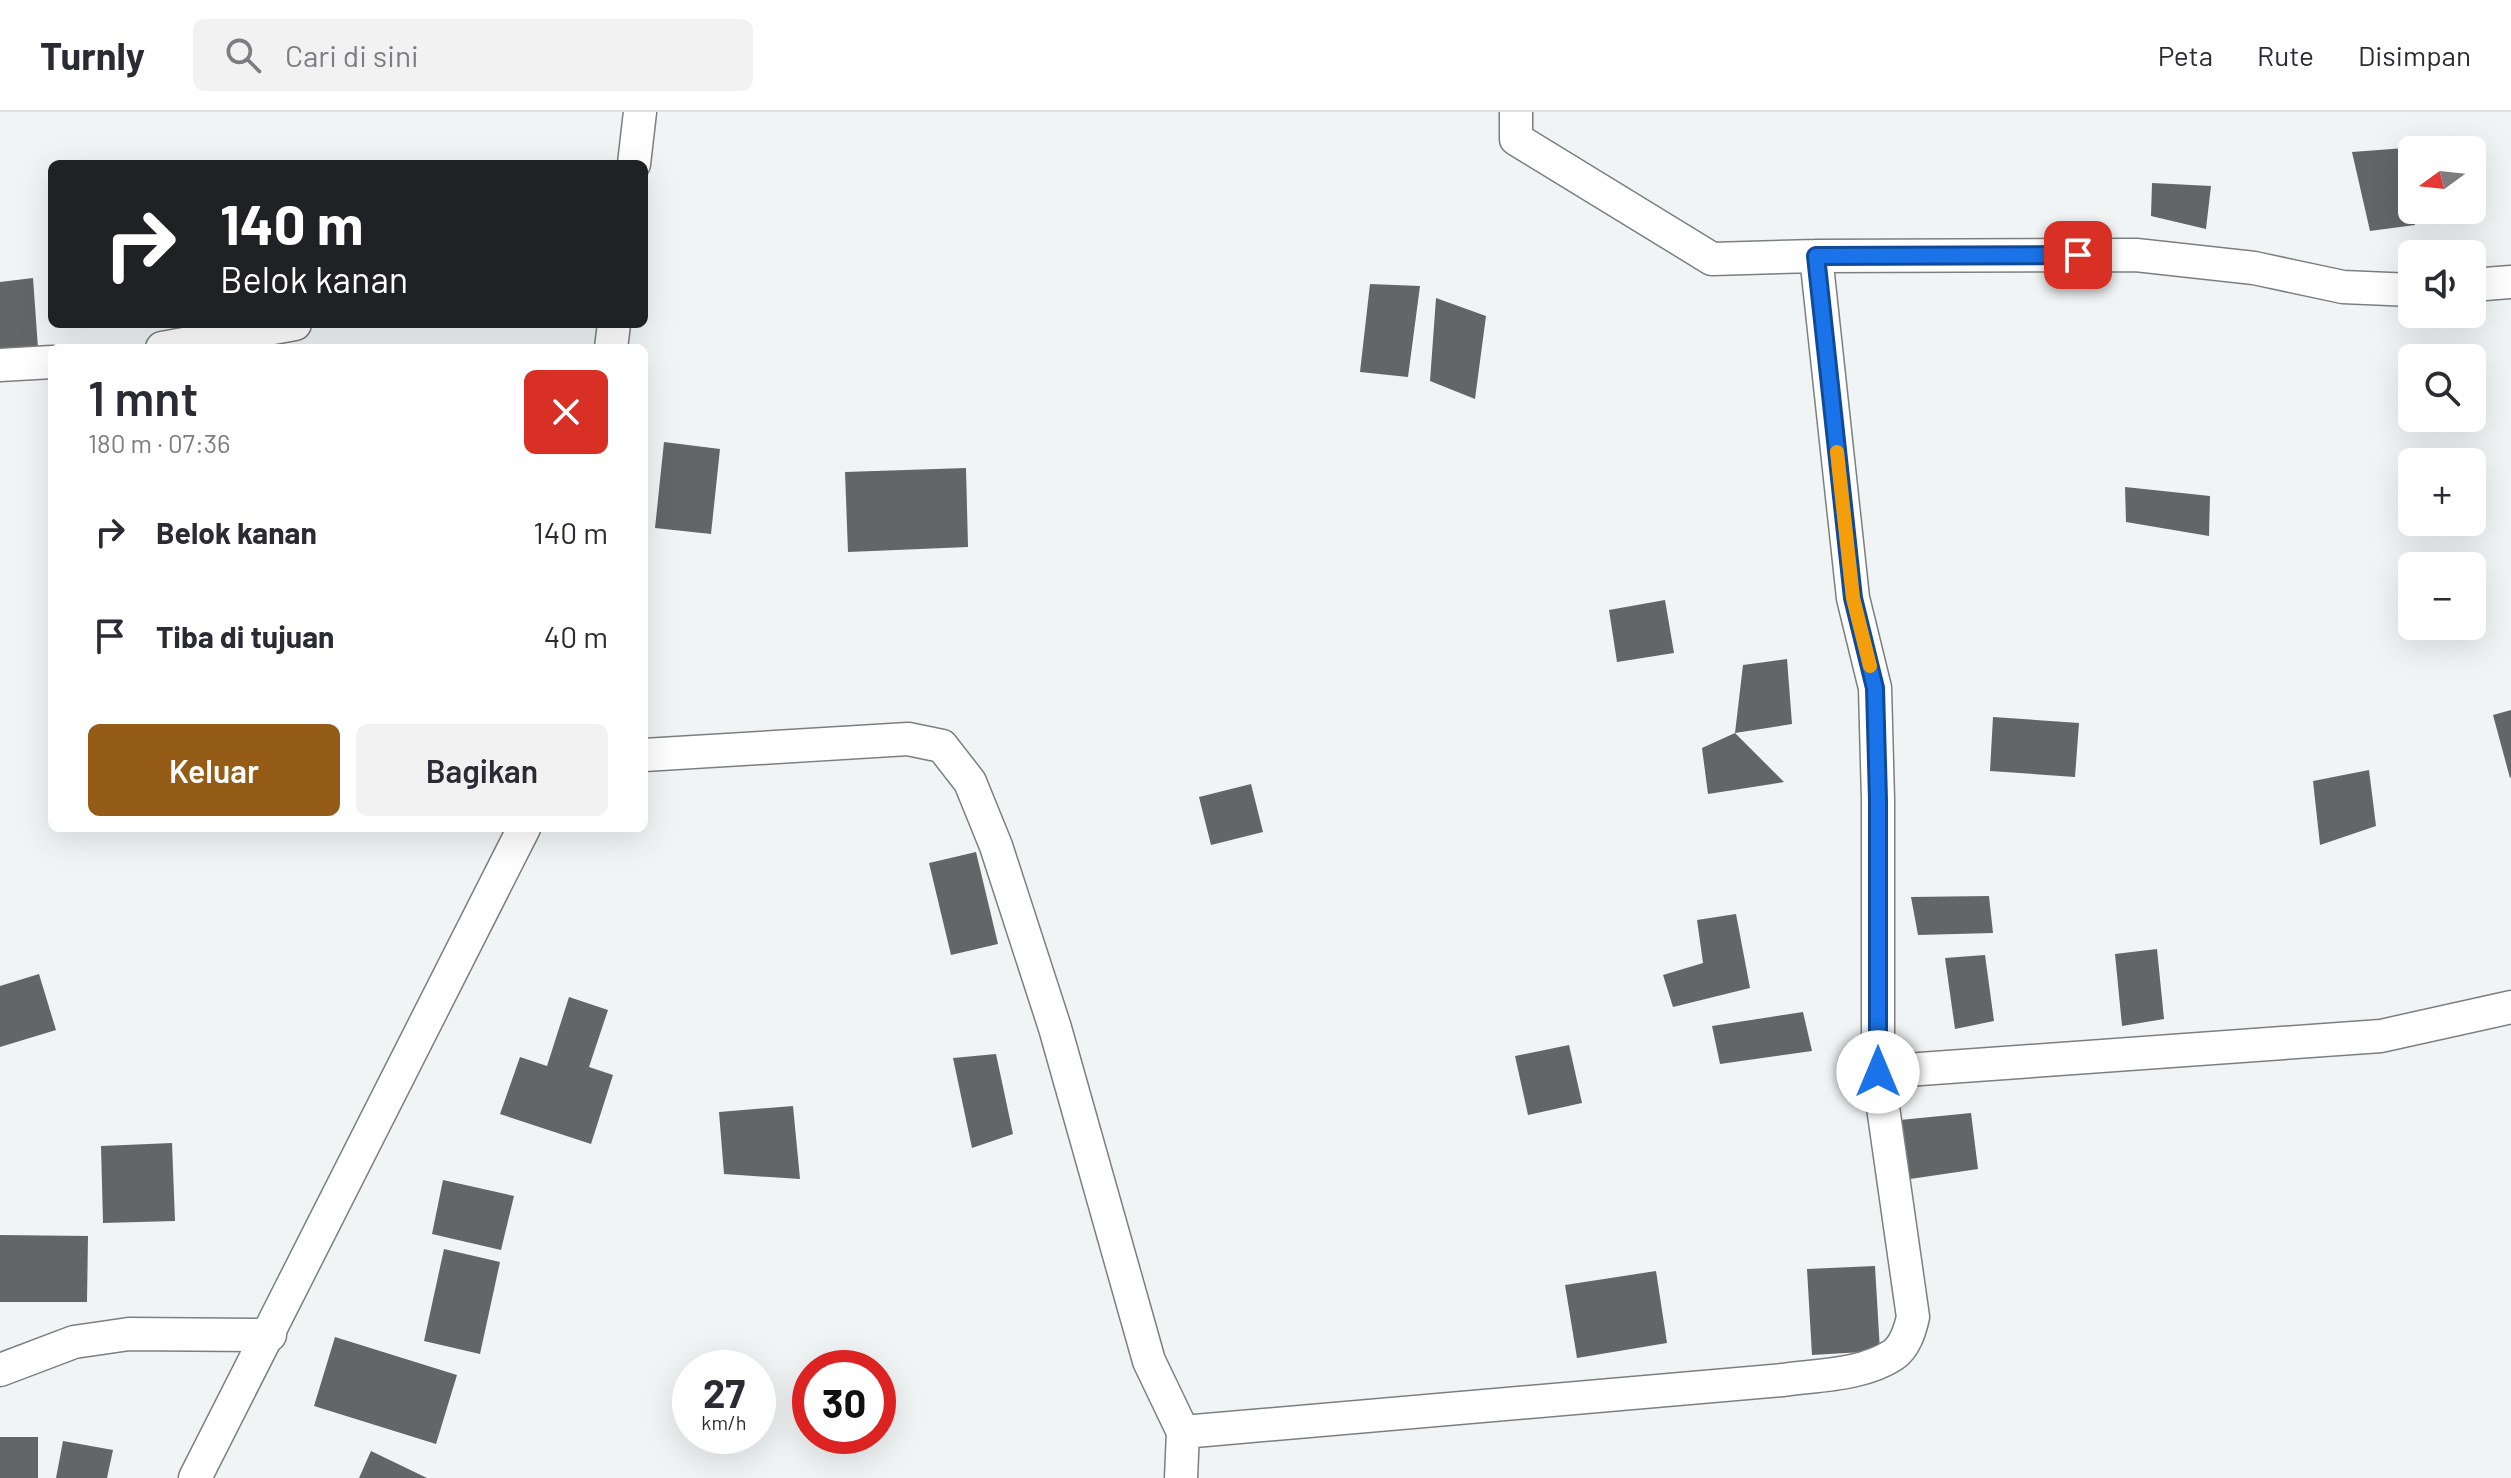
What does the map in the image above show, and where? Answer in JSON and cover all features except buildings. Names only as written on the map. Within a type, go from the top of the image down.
[{"type":"street","points":[[634,160],[640,112]]},
{"type":"street","points":[[1516,112],[1516,139],[1712,259],[2136,255],[2254,268],[2343,287],[2398,289]]},
{"type":"street","points":[[1183,1432],[1783,1380],[1861,1368],[1896,1354],[1909,1334],[1913,1317],[1878,1072],[1875,688],[1853,598],[1816,256]]},
{"type":"street","points":[[2486,284],[2511,282]]},
{"type":"street","points":[[184,344],[273,328]]},
{"type":"street","points":[[0,365],[48,362]]},
{"type":"street","points":[[648,755],[908,739],[942,746],[970,782],[996,846],[1055,1028],[1149,1361],[1183,1432],[1181,1478]]},
{"type":"street","points":[[195,1478],[522,832]]},
{"type":"street","points":[[1878,1072],[2381,1036],[2511,1007]]},
{"type":"street","points":[[0,1370],[74,1342],[129,1334],[270,1335]]},
{"type":"slow traffic","points":[[1837,452],[1853,598],[1870,666]]},
{"type":"route","points":[[1878,1072],[1875,688],[1853,598],[1816,256],[2078,255]]}]
